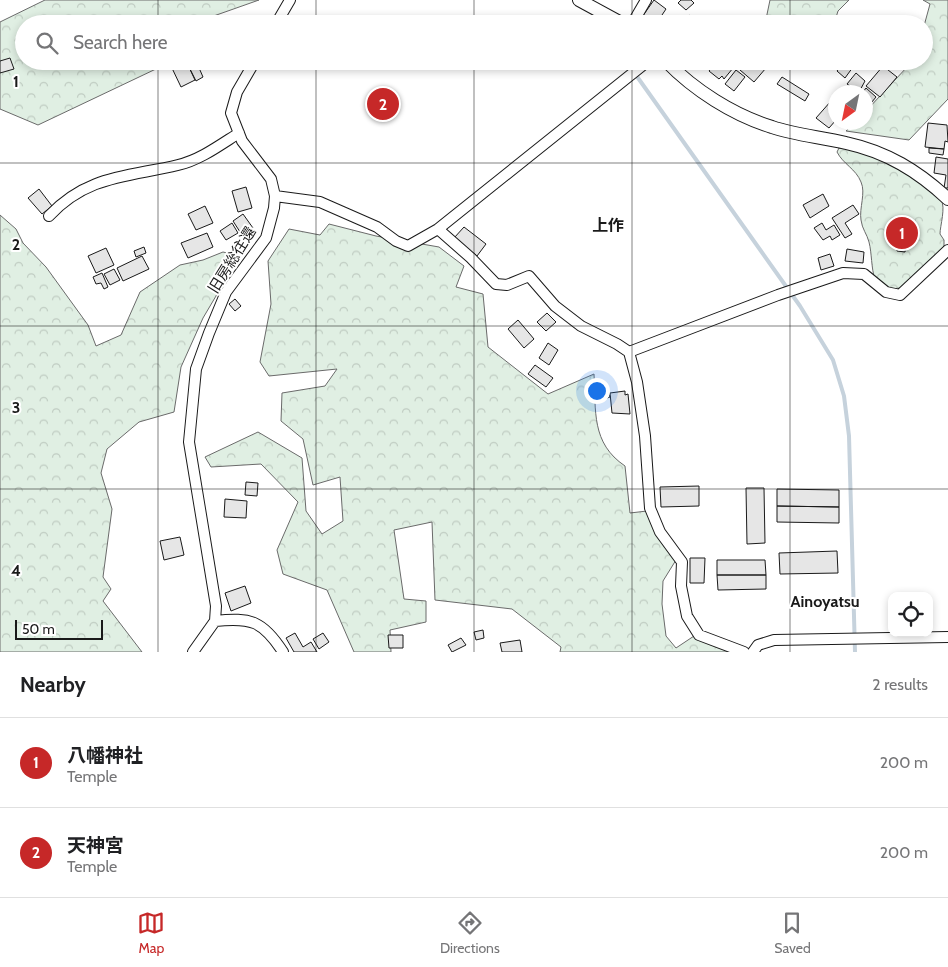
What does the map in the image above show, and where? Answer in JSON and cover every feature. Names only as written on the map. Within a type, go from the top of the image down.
[{"type":"street","points":[[281,15],[290,0]]},
{"type":"street","points":[[579,0],[606,15]]},
{"type":"street","points":[[637,15],[646,0]]},
{"type":"street","points":[[249,70],[237,92],[231,113],[242,141],[271,179],[275,196],[320,202],[377,227],[396,241],[408,246],[438,229],[636,70]]},
{"type":"street","points":[[675,70],[713,99],[772,127],[849,143],[895,159],[928,180],[948,199]]},
{"type":"street","points":[[49,216],[61,203],[96,184],[131,173],[179,165],[210,152],[239,133]]},
{"type":"street","name":"旧房総往還","points":[[214,621],[216,606],[213,577],[189,442],[196,369],[208,332],[226,292],[266,238],[275,196]]},
{"type":"street","points":[[438,229],[471,258],[496,284],[507,285],[529,276],[561,311],[581,326],[629,352],[637,382],[645,436],[650,508],[660,532],[682,562],[681,586],[687,616],[698,635],[744,652]]},
{"type":"street","points":[[629,352],[778,295],[843,273],[864,274],[886,292],[900,295],[948,250]]},
{"type":"street","points":[[193,652],[214,621],[245,619],[258,623],[271,634],[283,652]]},
{"type":"street","points":[[753,652],[758,645],[774,640],[948,637]]},
{"type":"green space","points":[[45,0],[259,0],[216,15],[15,15],[15,70],[154,70],[38,125],[0,109],[0,22]]},
{"type":"green space","points":[[770,0],[849,0],[838,11],[837,15],[767,15]]},
{"type":"green space","points":[[923,0],[948,0],[948,99],[909,140],[846,131],[873,130],[873,104],[904,70],[933,70],[933,15],[927,15],[930,4]]},
{"type":"green space","points":[[839,148],[858,150],[889,164],[915,179],[941,200],[943,212],[940,234],[944,240],[944,252],[901,288],[889,289],[875,280],[869,242],[861,220],[862,186],[859,177],[837,152]]},
{"type":"green space","points":[[0,215],[16,229],[23,243],[46,267],[88,325],[96,346],[121,335],[140,292],[180,265],[203,260],[223,252],[231,254],[216,296],[203,318],[181,367],[174,412],[139,422],[107,449],[101,473],[112,509],[103,577],[111,589],[103,601],[142,652],[0,652]]},
{"type":"green space","points":[[329,224],[376,236],[439,247],[464,266],[456,287],[483,294],[488,347],[548,394],[594,374],[596,413],[601,437],[614,457],[625,466],[630,513],[647,511],[676,560],[663,581],[662,604],[666,636],[676,648],[694,636],[731,652],[560,652],[561,647],[512,609],[435,600],[432,522],[394,530],[404,599],[426,601],[426,622],[390,630],[391,652],[354,652],[327,590],[283,574],[277,550],[298,502],[261,464],[211,467],[205,457],[258,432],[302,458],[306,511],[322,534],[343,521],[340,477],[313,485],[303,439],[281,421],[282,393],[325,386],[337,369],[269,376],[260,362],[271,304],[268,261],[289,229],[320,235]]},
{"type":"building","points":[[654,0],[666,9],[662,15],[643,15]]},
{"type":"building","points":[[681,0],[691,0],[694,3],[686,10],[678,3]]},
{"type":"building","points":[[10,58],[14,69],[0,73],[0,61]]},
{"type":"building","points":[[173,70],[190,70],[195,80],[181,87]]},
{"type":"building","points":[[190,70],[200,70],[203,77],[196,81]]},
{"type":"building","points":[[731,70],[724,79],[722,76],[719,79],[709,71]]},
{"type":"building","points":[[736,70],[745,77],[734,91],[725,84]]},
{"type":"building","points":[[740,70],[764,70],[754,82]]},
{"type":"building","points":[[838,70],[851,70],[845,78]]},
{"type":"building","points":[[880,70],[888,70],[897,77],[880,97],[873,92],[873,85],[867,85]]},
{"type":"building","points":[[856,73],[865,81],[863,85],[847,84]]},
{"type":"building","points":[[782,77],[809,94],[805,101],[777,84]]},
{"type":"building","points":[[828,104],[828,127],[816,118]]},
{"type":"building","points":[[928,123],[947,125],[948,142],[945,141],[944,149],[925,147]]},
{"type":"building","points":[[929,148],[944,149],[943,155],[929,153]]},
{"type":"building","points":[[936,157],[948,159],[948,188],[944,188],[946,175],[934,173]]},
{"type":"building","points":[[246,187],[252,208],[238,212],[232,191]]},
{"type":"building","points":[[39,189],[52,206],[42,214],[28,198]]},
{"type":"building","points":[[823,194],[829,206],[810,218],[803,205]]},
{"type":"building","points":[[853,205],[859,214],[845,223],[852,234],[845,238],[832,218]]},
{"type":"building","points":[[205,206],[213,223],[196,230],[188,214]]},
{"type":"building","points":[[243,214],[253,228],[242,235],[233,221]]},
{"type":"building","points":[[232,223],[238,233],[226,240],[220,231]]},
{"type":"building","points":[[822,223],[826,230],[834,225],[840,235],[832,240],[830,236],[823,240],[814,228]]},
{"type":"building","points":[[464,227],[486,244],[477,256],[454,238]]},
{"type":"building","points":[[896,227],[908,228],[907,240],[896,239]]},
{"type":"building","points":[[207,233],[213,247],[188,258],[181,243]]},
{"type":"building","points":[[897,242],[906,242],[905,252],[897,251]]},
{"type":"building","points":[[144,247],[146,253],[136,257],[134,251]]},
{"type":"building","points":[[106,248],[114,265],[96,273],[88,256]]},
{"type":"building","points":[[847,249],[864,252],[863,263],[845,261]]},
{"type":"building","points":[[830,254],[834,266],[821,270],[818,258]]},
{"type":"building","points":[[142,256],[149,269],[123,281],[117,268]]},
{"type":"building","points":[[114,269],[120,280],[110,285],[104,274]]},
{"type":"building","points":[[102,273],[108,287],[104,289],[101,283],[96,284],[93,277]]},
{"type":"building","points":[[235,299],[241,306],[235,311],[229,304]]},
{"type":"building","points":[[547,313],[556,322],[546,331],[537,322]]},
{"type":"building","points":[[518,320],[534,339],[524,348],[508,329]]},
{"type":"building","points":[[548,343],[558,350],[549,365],[539,358]]},
{"type":"building","points":[[535,365],[553,378],[546,387],[528,374]]},
{"type":"building","points":[[606,383],[610,397],[599,401],[595,386]]},
{"type":"building","points":[[625,391],[625,395],[628,394],[630,414],[612,413],[610,393]]},
{"type":"building","points":[[246,482],[258,483],[257,496],[245,495]]},
{"type":"building","points":[[699,486],[699,506],[661,507],[660,487]]},
{"type":"building","points":[[746,488],[764,488],[765,543],[747,544]]},
{"type":"building","points":[[777,489],[839,490],[839,507],[777,506]]},
{"type":"building","points":[[225,499],[247,501],[246,518],[224,517]]},
{"type":"building","points":[[777,506],[839,507],[839,523],[777,522]]},
{"type":"building","points":[[180,537],[184,555],[164,560],[160,541]]},
{"type":"building","points":[[837,551],[838,573],[780,574],[779,553]]},
{"type":"building","points":[[690,558],[705,558],[704,583],[690,583]]},
{"type":"building","points":[[717,560],[765,560],[766,575],[717,575]]},
{"type":"building","points":[[717,575],[766,575],[766,589],[718,590]]},
{"type":"building","points":[[245,586],[251,603],[231,611],[225,593]]},
{"type":"building","points":[[483,630],[484,638],[476,640],[474,632]]},
{"type":"building","points":[[295,633],[303,647],[311,642],[317,652],[294,652],[286,638]]},
{"type":"building","points":[[323,633],[329,642],[319,649],[313,639]]},
{"type":"building","points":[[388,635],[403,635],[403,648],[389,648]]},
{"type":"building","points":[[461,638],[466,645],[452,652],[448,645]]},
{"type":"building","points":[[520,640],[522,652],[502,652],[500,643]]},
{"type":"waterway","points":[[632,70],[800,306],[833,360],[844,396],[849,436],[855,652]]},
{"type":"place","name":"天神宮","points":[[383,104]]},
{"type":"place","name":"八幡神社","points":[[902,233]]},
{"type":"district","name":"上作","points":[[608,225]]},
{"type":"district","name":"Ainoyatsu","points":[[825,601]]}]
